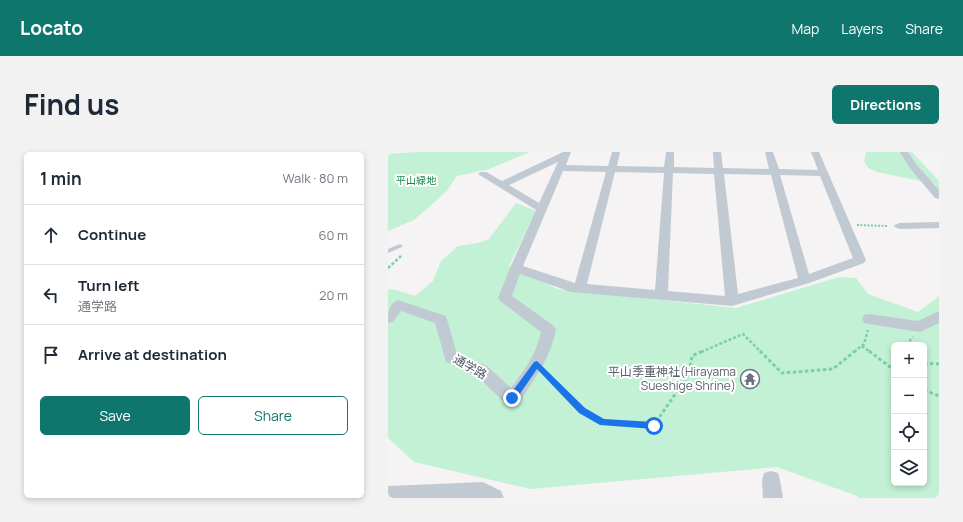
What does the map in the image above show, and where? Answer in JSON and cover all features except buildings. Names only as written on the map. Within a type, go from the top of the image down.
[{"type":"street","points":[[580,288],[616,152]]},
{"type":"street","points":[[661,294],[670,152]]},
{"type":"street","points":[[717,152],[732,301]]},
{"type":"street","points":[[769,152],[805,280]]},
{"type":"street","points":[[567,154],[516,268],[571,287],[732,301],[805,280],[860,260],[815,152]]},
{"type":"street","points":[[904,152],[912,166],[939,196]]},
{"type":"street","points":[[502,185],[567,154]]},
{"type":"street","points":[[561,168],[824,173]]},
{"type":"street","points":[[483,174],[542,209]]},
{"type":"street","points":[[898,226],[939,225]]},
{"type":"street","name":"通学路","points":[[388,318],[398,305],[441,320],[451,358],[482,371],[512,398],[537,364],[546,347],[549,330],[505,298],[516,268]]},
{"type":"street","points":[[870,319],[920,327],[939,316]]},
{"type":"street","points":[[388,496],[483,492],[494,498]]},
{"type":"lane","points":[[388,251],[400,246]]},
{"type":"path","points":[[846,225],[898,226]]},
{"type":"path","points":[[537,364],[582,410],[602,422],[654,426],[689,374],[692,356],[742,334],[782,373],[833,369],[864,344],[870,319]]},
{"type":"path","points":[[862,346],[891,368]]},
{"type":"path","points":[[927,363],[939,364]]},
{"type":"path","points":[[927,391],[939,396]]},
{"type":"green space","name":"平山緑地","points":[[416,152],[530,152],[489,169],[457,176],[446,192],[414,220],[388,231],[388,154]]},
{"type":"green space","points":[[866,152],[912,152],[939,181],[939,194],[935,184],[877,172],[868,168],[864,161]]},
{"type":"green space","points":[[516,203],[536,211],[509,266],[558,289],[736,308],[839,277],[856,278],[868,294],[918,312],[939,296],[939,498],[859,498],[777,467],[531,489],[414,462],[388,438],[388,289],[415,296],[433,281],[441,261],[458,246],[478,243],[489,239]]},
{"type":"place","name":"平山季重神社(Hirayama Sueshige Shrine)","points":[[750,379]]},
{"type":"route","points":[[512,398],[537,364],[582,410],[602,422],[654,426]]}]
